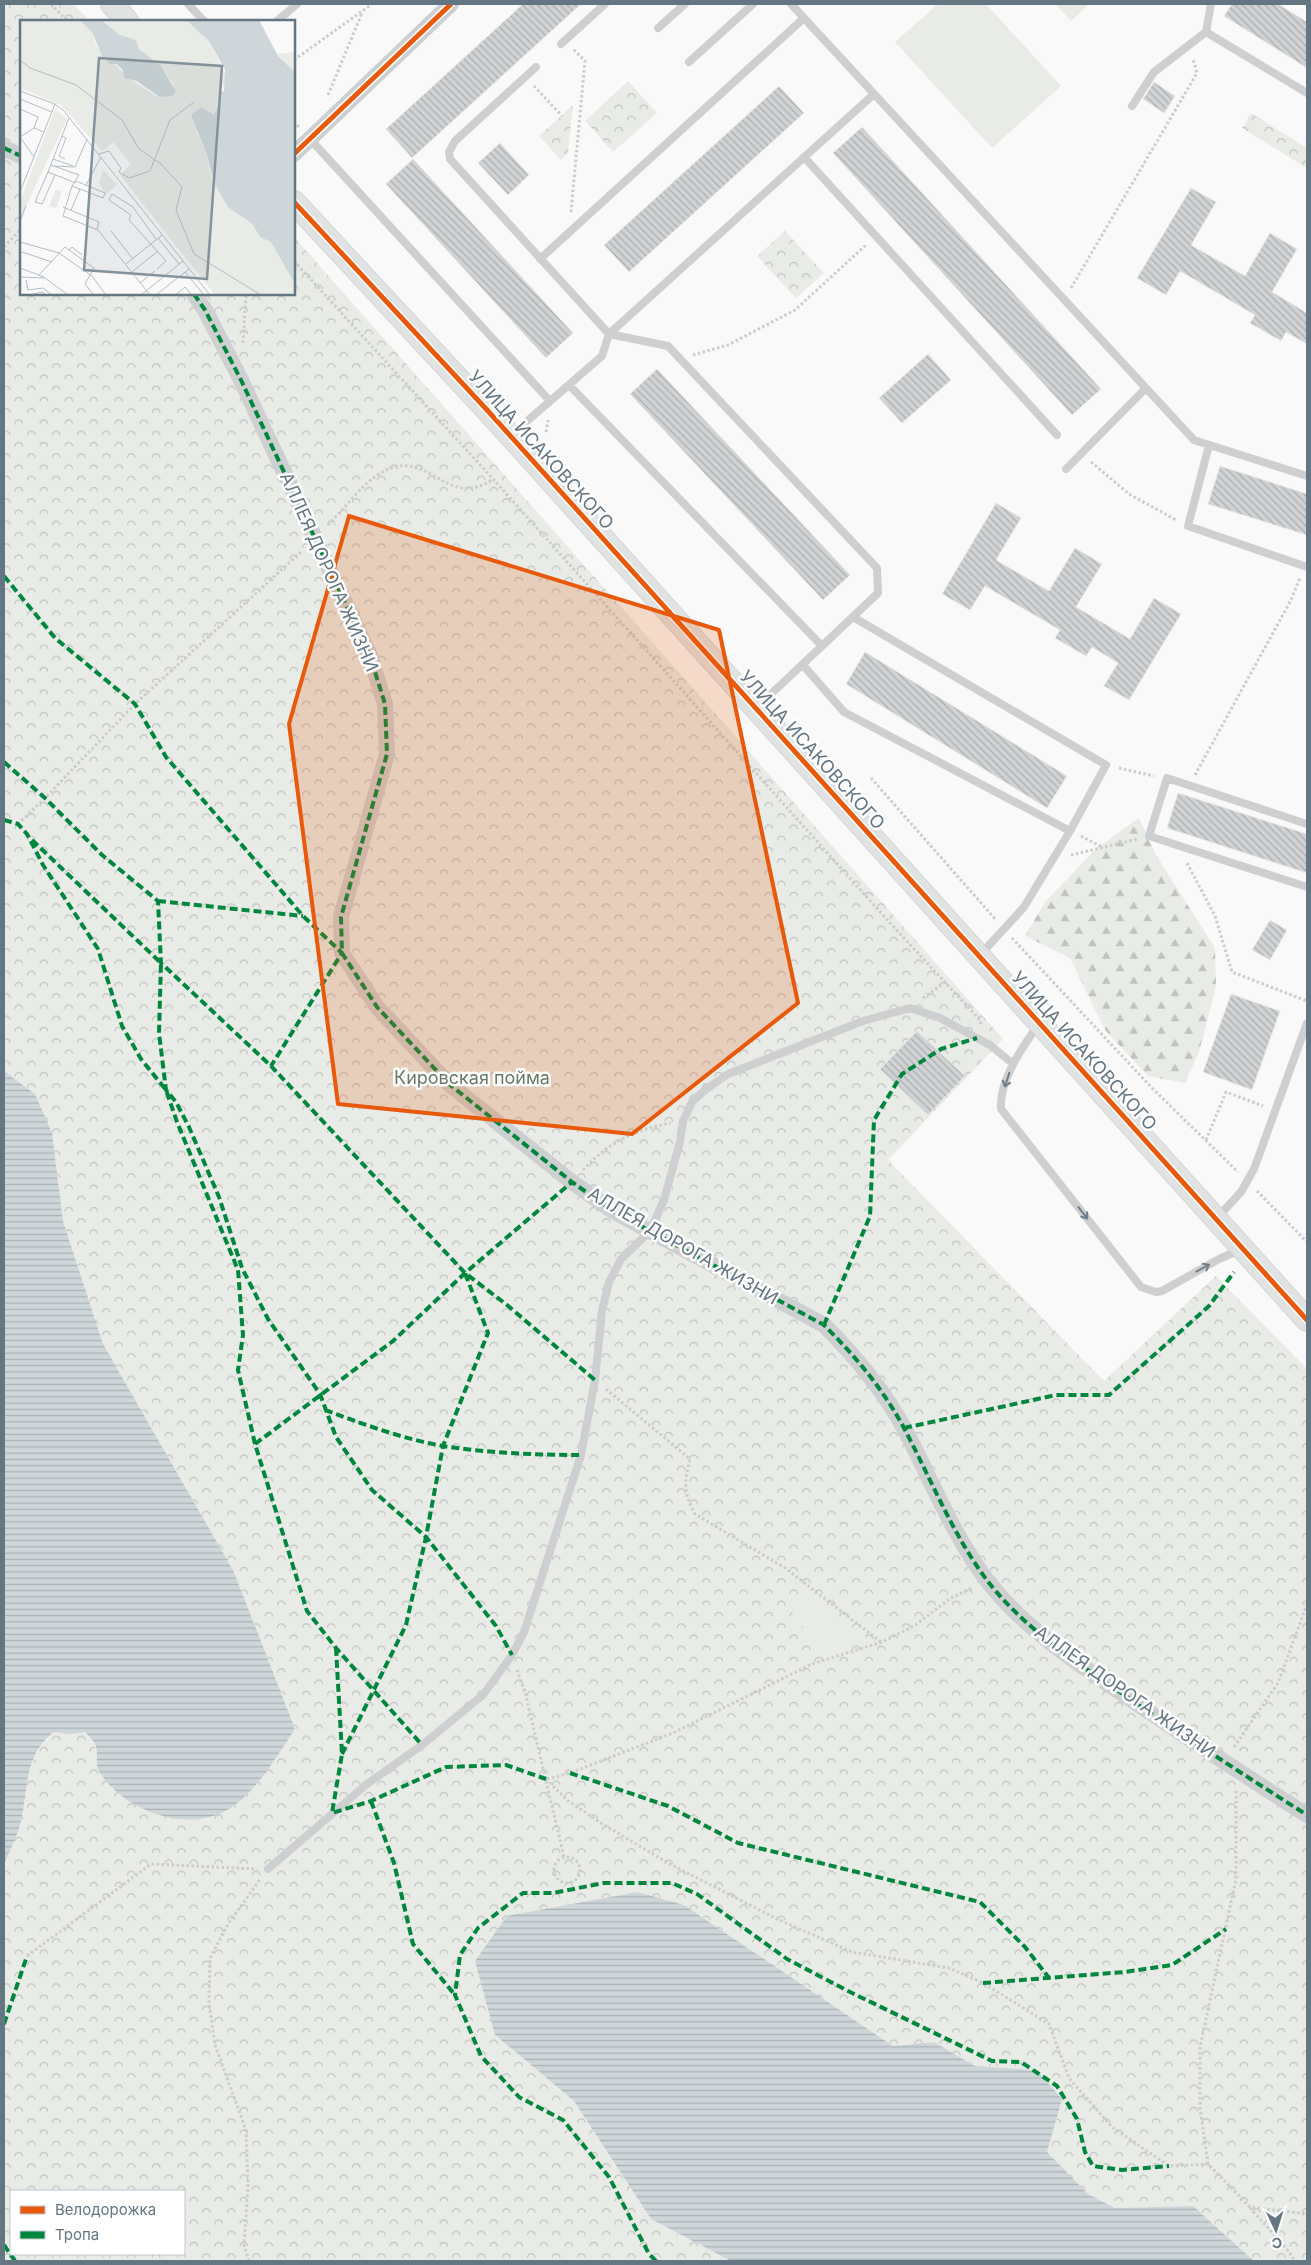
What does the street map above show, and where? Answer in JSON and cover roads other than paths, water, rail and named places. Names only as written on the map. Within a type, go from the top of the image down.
[{"type":"street","points":[[112,4],[126,20]]},
{"type":"street","points":[[295,153],[451,4]]},
{"type":"street","points":[[4,148],[20,156]]},
{"type":"street","name":"УЛИЦА ИСАКОВСКОГО","points":[[295,203],[980,955],[1039,1023],[1217,1218],[1241,1249],[1307,1320]]},
{"type":"street","name":"АЛЛЕЯ ДОРОГА ЖИЗНИ","points":[[195,295],[206,310],[241,380],[370,656],[385,704],[387,754],[340,917],[342,953],[377,1007],[449,1084],[572,1182],[613,1211],[824,1325],[849,1350],[878,1386],[894,1411],[967,1551],[987,1580],[1020,1617],[1064,1654],[1230,1766],[1307,1815]]},
{"type":"lane","points":[[188,4],[203,20]]},
{"type":"lane","points":[[278,20],[297,4]]},
{"type":"lane","points":[[563,42],[605,4]]},
{"type":"lane","points":[[658,28],[685,4]]},
{"type":"lane","points":[[689,62],[753,4]]},
{"type":"lane","points":[[792,4],[1194,440],[1307,476]]},
{"type":"lane","points":[[1132,106],[1154,72],[1206,32],[1210,4]]},
{"type":"lane","points":[[540,259],[804,18]]},
{"type":"lane","points":[[1206,32],[1307,93]]},
{"type":"lane","points":[[536,67],[454,141],[449,152],[454,164],[609,334],[668,346],[877,568],[878,593],[755,709]]},
{"type":"lane","points":[[509,436],[602,356],[609,334],[874,94]]},
{"type":"lane","points":[[310,139],[550,400]]},
{"type":"lane","points":[[804,157],[1057,435]]},
{"type":"lane","points":[[569,385],[822,646]]},
{"type":"lane","points":[[1066,469],[1145,389]]},
{"type":"lane","points":[[1209,445],[1188,526],[1306,566]]},
{"type":"lane","points":[[853,617],[1106,765],[1070,831],[1024,907],[980,955]]},
{"type":"lane","points":[[803,665],[844,712],[1070,831]]},
{"type":"lane","points":[[1307,824],[1167,778],[1149,836],[1307,887]]},
{"type":"lane","points":[[268,1869],[367,1784],[422,1745],[482,1695],[512,1655],[524,1632],[581,1455],[595,1380],[602,1311],[609,1282],[620,1259],[650,1231],[664,1200],[680,1142],[683,1121],[692,1102],[728,1074],[863,1021],[910,1008],[940,1018],[990,1045],[1013,1064]]},
{"type":"lane","points":[[1039,1023],[1013,1064],[1000,1102],[1001,1109],[1141,1287],[1156,1292],[1162,1291],[1241,1249]]},
{"type":"lane","points":[[1217,1218],[1241,1192],[1254,1169],[1307,1023]]},
{"type":"park label","name":"Кировская пойма","points":[[472,1078]]}]
